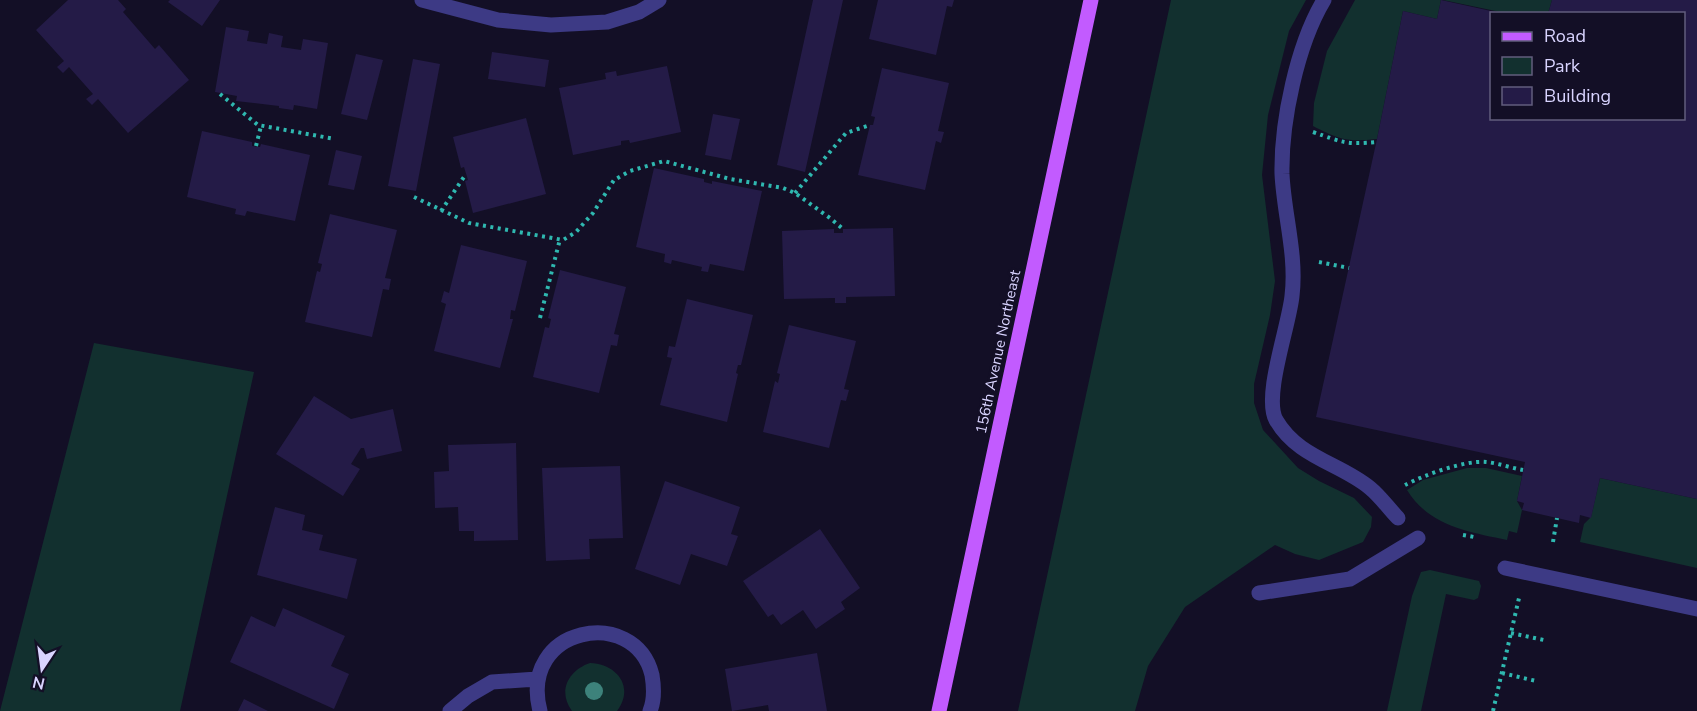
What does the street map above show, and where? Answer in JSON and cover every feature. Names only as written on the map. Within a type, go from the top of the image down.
[{"type":"main road","name":"156th Avenue Northeast","points":[[939,711],[1091,0]]},
{"type":"street","points":[[422,0],[498,20],[551,24],[607,22],[639,12],[658,0]]},
{"type":"street","points":[[1324,0],[1304,41],[1289,102],[1283,139],[1282,175],[1293,268],[1293,294],[1272,389],[1271,407],[1276,420],[1304,449],[1320,461],[1349,474],[1371,489],[1398,518]]},
{"type":"street","points":[[1259,593],[1350,579],[1418,538]]},
{"type":"street","points":[[1505,568],[1697,609]]},
{"type":"street","points":[[540,711],[537,679],[544,662],[556,647],[572,637],[590,632],[609,634],[631,644],[640,652],[650,669],[654,687],[650,711]]},
{"type":"street","points":[[450,711],[468,696],[492,682],[537,679]]},
{"type":"path","points":[[220,94],[261,126],[335,139]]},
{"type":"path","points":[[795,194],[846,133],[870,125]]},
{"type":"path","points":[[256,147],[261,126]]},
{"type":"path","points":[[1306,130],[1351,144],[1377,142]]},
{"type":"path","points":[[414,197],[469,223],[563,240],[582,226],[614,180],[630,171],[664,161],[730,179],[783,188],[831,218],[843,229]]},
{"type":"path","points":[[441,211],[466,174]]},
{"type":"path","points":[[540,318],[560,239]]},
{"type":"path","points":[[1313,260],[1349,268]]},
{"type":"path","points":[[1400,488],[1422,476],[1485,462],[1523,470]]},
{"type":"path","points":[[1553,542],[1557,518]]},
{"type":"path","points":[[1463,535],[1474,537]]},
{"type":"path","points":[[1493,711],[1520,594]]},
{"type":"path","points":[[1511,633],[1544,640]]},
{"type":"path","points":[[1502,673],[1536,681]]},
{"type":"green space","points":[[1171,0],[1306,0],[1289,31],[1268,115],[1262,175],[1275,281],[1270,315],[1254,384],[1254,403],[1263,430],[1298,468],[1354,498],[1372,517],[1371,527],[1363,542],[1319,560],[1295,554],[1275,545],[1185,607],[1148,666],[1135,711],[1018,711]]},
{"type":"green space","points":[[1355,0],[1441,0],[1437,19],[1403,11],[1377,139],[1344,139],[1313,126],[1314,103],[1327,51]]},
{"type":"green space","points":[[1443,0],[1552,0],[1549,12],[1500,12]]},
{"type":"green space","points":[[94,343],[254,372],[180,711],[0,711]]},
{"type":"green space","points":[[1467,468],[1486,468],[1522,476],[1517,501],[1522,510],[1517,533],[1509,531],[1507,540],[1464,530],[1438,520],[1416,502],[1407,490],[1423,480]]},
{"type":"green space","points":[[1600,478],[1697,499],[1697,568],[1580,542],[1584,524],[1591,517]]},
{"type":"green space","points":[[1430,570],[1479,581],[1481,586],[1478,598],[1474,600],[1446,594],[1421,711],[1387,711],[1412,596],[1421,572]]},
{"type":"green space","points":[[590,663],[608,668],[620,678],[624,694],[617,711],[572,711],[566,696],[568,682],[576,671]]},
{"type":"building","points":[[68,0],[118,0],[126,9],[123,12],[155,49],[159,45],[189,80],[128,133],[98,99],[92,105],[86,99],[93,94],[69,67],[63,73],[57,67],[64,61],[36,30]]},
{"type":"building","points":[[170,0],[220,0],[202,26],[168,2]]},
{"type":"building","points":[[813,0],[843,0],[805,172],[777,165]]},
{"type":"building","points":[[878,0],[954,0],[952,7],[947,6],[936,55],[869,39]]},
{"type":"building","points":[[1441,0],[1495,12],[1490,12],[1490,120],[1685,120],[1685,12],[1549,12],[1552,0],[1697,0],[1697,499],[1600,478],[1591,518],[1580,515],[1579,523],[1522,510],[1524,503],[1517,501],[1525,462],[1316,417],[1403,11],[1437,19]]},
{"type":"building","points":[[226,27],[249,31],[247,41],[267,44],[269,33],[283,36],[281,47],[301,50],[303,39],[328,43],[317,109],[294,105],[293,110],[236,101],[237,96],[215,92]]},
{"type":"building","points":[[492,52],[549,60],[545,87],[488,79]]},
{"type":"building","points":[[356,54],[383,60],[367,120],[341,114]]},
{"type":"building","points":[[413,59],[440,64],[416,191],[388,186]]},
{"type":"building","points":[[667,66],[681,132],[630,143],[629,140],[621,141],[621,145],[573,155],[559,88],[606,79],[605,73],[616,71],[617,76]]},
{"type":"building","points":[[882,68],[949,83],[938,131],[944,132],[941,143],[936,141],[925,190],[858,175],[870,125],[873,125],[875,117],[871,116]]},
{"type":"building","points":[[713,114],[740,119],[731,160],[705,155]]},
{"type":"building","points":[[526,118],[546,194],[473,213],[465,181],[468,180],[464,167],[461,168],[453,137]]},
{"type":"building","points":[[202,131],[252,142],[252,146],[260,147],[261,144],[310,155],[295,221],[247,211],[245,216],[235,214],[236,209],[187,197]]},
{"type":"building","points":[[336,150],[362,156],[354,190],[328,185]]},
{"type":"building","points":[[654,168],[704,179],[704,182],[712,184],[712,181],[762,191],[744,271],[710,264],[708,272],[701,271],[702,267],[672,260],[671,264],[664,262],[665,254],[636,247]]},
{"type":"building","points":[[330,214],[397,230],[385,278],[391,279],[389,290],[383,289],[372,337],[305,322],[317,271],[320,272],[322,264],[318,263]]},
{"type":"building","points":[[893,228],[895,296],[846,297],[846,303],[835,303],[835,298],[784,299],[782,231],[834,229],[834,233],[843,233],[843,229]]},
{"type":"building","points":[[461,245],[527,261],[515,311],[511,310],[510,319],[513,319],[500,368],[434,351],[446,304],[441,302],[444,291],[449,293]]},
{"type":"building","points":[[560,270],[626,287],[614,334],[619,335],[617,346],[611,345],[599,393],[533,377],[545,327],[549,328],[551,319],[548,318]]},
{"type":"building","points":[[687,299],[753,315],[741,365],[738,365],[736,373],[738,374],[727,422],[660,405],[672,358],[667,357],[669,346],[675,347]]},
{"type":"building","points":[[789,325],[856,341],[844,389],[849,390],[846,401],[841,400],[829,448],[763,432],[775,381],[778,383],[780,374],[777,373]]},
{"type":"building","points":[[314,396],[351,419],[393,409],[402,451],[367,459],[364,448],[361,448],[351,464],[360,469],[343,496],[276,454]]},
{"type":"building","points":[[516,443],[518,540],[474,541],[474,531],[459,531],[458,507],[435,508],[434,472],[449,471],[448,445]]},
{"type":"building","points":[[620,466],[623,538],[589,539],[590,559],[546,561],[542,468]]},
{"type":"building","points":[[665,481],[740,507],[731,534],[738,536],[727,566],[691,554],[680,585],[635,569]]},
{"type":"building","points":[[275,507],[305,515],[302,530],[323,535],[319,550],[357,559],[347,599],[257,575]]},
{"type":"building","points":[[820,529],[860,588],[841,602],[845,609],[816,629],[803,610],[781,625],[773,614],[768,617],[743,581]]},
{"type":"building","points":[[283,608],[345,636],[331,666],[349,674],[334,709],[230,662],[251,616],[275,627]]},
{"type":"building","points":[[817,653],[827,711],[769,711],[768,705],[732,711],[725,669]]},
{"type":"building","points":[[244,699],[268,711],[238,711]]}]
